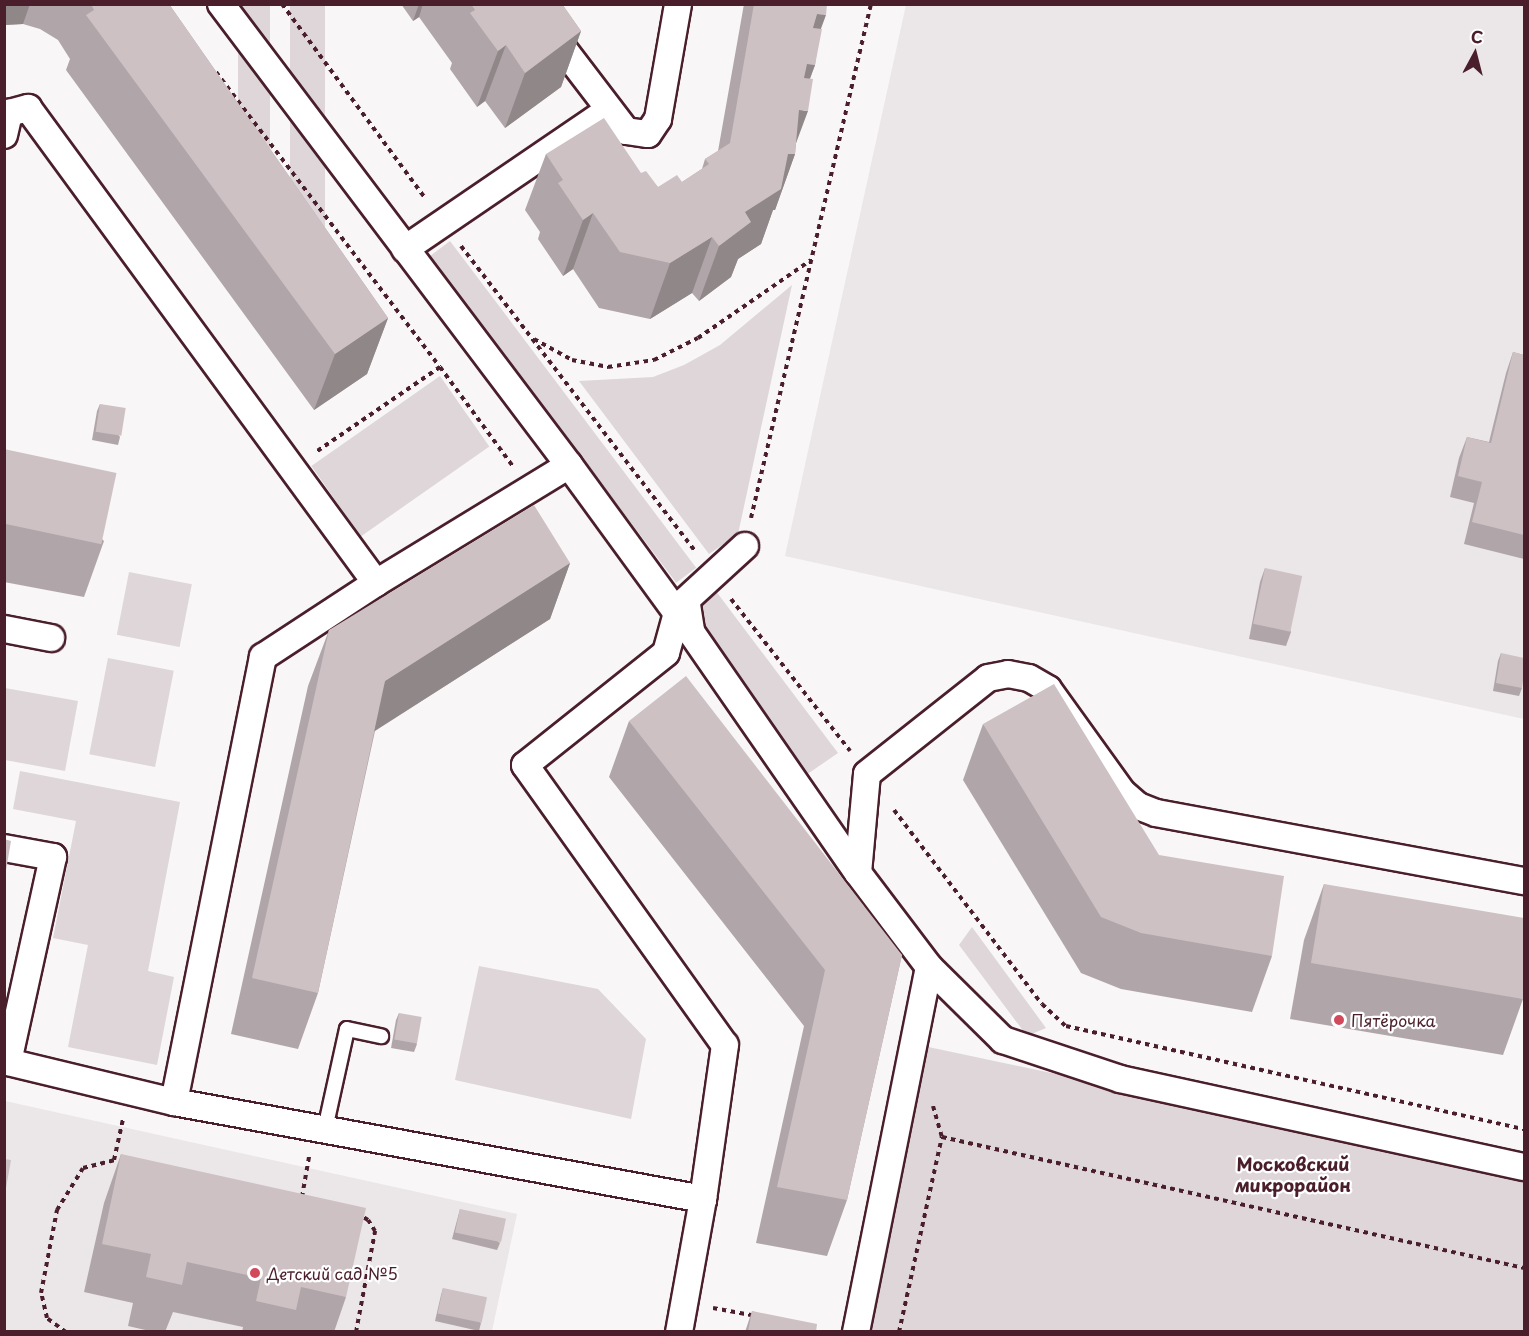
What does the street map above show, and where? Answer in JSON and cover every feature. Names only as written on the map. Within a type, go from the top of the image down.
[{"type":"street","points":[[220,4],[569,465],[684,623],[858,873],[929,967],[1003,1040],[1120,1079],[1524,1167]]},
{"type":"street","points":[[529,4],[626,131],[648,134],[658,118],[678,4]]},
{"type":"street","points":[[4,135],[9,113],[28,108],[376,583]]},
{"type":"street","points":[[405,249],[442,221],[609,110]]},
{"type":"street","points":[[174,1102],[263,657],[376,583],[569,465]]},
{"type":"street","points":[[679,1332],[703,1199],[725,1044],[525,765],[666,653],[684,623],[686,600],[714,577],[745,546]]},
{"type":"street","points":[[4,630],[51,638]]},
{"type":"street","points":[[858,873],[867,774],[988,678],[1008,674],[1029,678],[1048,689],[1122,792],[1138,806],[1524,881]]},
{"type":"street","points":[[4,848],[53,857],[6,1062],[174,1102],[703,1199]]},
{"type":"street","points":[[856,1332],[929,967]]},
{"type":"lane","points":[[320,1128],[347,1029],[381,1036]]},
{"type":"path","points":[[282,4],[442,221],[714,577],[1042,1004],[1066,1026],[1524,1129]]},
{"type":"path","points":[[745,546],[871,4]]},
{"type":"path","points":[[215,71],[530,489]]},
{"type":"path","points":[[531,338],[572,360],[608,367],[654,360],[698,338],[812,259]]},
{"type":"path","points":[[292,468],[440,367]]},
{"type":"path","points":[[114,1160],[128,1091]]},
{"type":"path","points":[[302,1197],[320,1128]]},
{"type":"path","points":[[899,1332],[942,1137],[1524,1268]]},
{"type":"path","points":[[66,1332],[48,1318],[41,1293],[57,1210],[83,1168],[114,1160],[126,1162]]},
{"type":"path","points":[[290,1195],[310,1199]]},
{"type":"path","points":[[350,1209],[368,1220],[375,1231],[356,1332]]},
{"type":"path","points":[[684,1303],[765,1317]]},
{"type":"shaded area","points":[[238,5],[270,5],[270,280],[238,280]]},
{"type":"shaded area","points":[[290,5],[325,5],[325,254],[290,254]]},
{"type":"shaded area","points":[[906,5],[1524,5],[1524,719],[785,556]]},
{"type":"shaded area","points":[[450,241],[696,568],[676,583],[430,256]]},
{"type":"shaded area","points":[[792,285],[738,534],[709,554],[579,381],[653,377],[684,365],[720,345]]},
{"type":"shaded area","points":[[440,376],[489,446],[361,536],[311,466]]},
{"type":"shaded area","points":[[129,572],[192,584],[180,647],[117,635]]},
{"type":"shaded area","points":[[712,586],[838,753],[806,775],[697,625],[694,601]]},
{"type":"shaded area","points":[[108,658],[174,671],[155,767],[89,754]]},
{"type":"shaded area","points":[[5,688],[78,701],[65,771],[5,760]]},
{"type":"shaded area","points":[[20,771],[180,802],[148,971],[174,977],[157,1065],[68,1047],[88,945],[53,938],[76,821],[13,809]]},
{"type":"shaded area","points":[[972,927],[1046,1028],[1027,1036],[959,945]]},
{"type":"shaded area","points":[[479,966],[598,989],[646,1039],[631,1119],[455,1080]]},
{"type":"shaded area","points":[[919,1045],[1524,1173],[1524,1331],[861,1332]]},
{"type":"shaded area","name":"Детский сад №5","points":[[5,1101],[517,1214],[492,1331],[5,1332]]},
{"type":"building","points":[[91,4],[169,4],[388,318],[335,354],[86,15],[94,10]]},
{"type":"building","points":[[471,4],[562,4],[581,31],[525,73],[506,45],[498,51],[470,13],[475,10]]},
{"type":"building","points":[[754,4],[827,4],[826,15],[817,14],[813,28],[822,29],[815,65],[807,64],[804,78],[813,79],[808,111],[799,110],[795,154],[788,154],[781,189],[745,212],[751,222],[719,246],[712,237],[670,263],[620,252],[593,213],[583,220],[558,183],[563,180],[546,154],[604,118],[641,173],[646,171],[658,187],[677,175],[682,182],[709,164],[705,159],[730,143]]},
{"type":"building","points":[[1513,352],[1524,355],[1524,535],[1472,522],[1482,482],[1458,476],[1467,437],[1491,443]]},
{"type":"building","points":[[100,404],[126,408],[121,436],[96,432]]},
{"type":"building","points":[[4,449],[116,473],[101,544],[4,524]]},
{"type":"building","points":[[534,505],[570,563],[385,681],[318,993],[252,978],[329,630]]},
{"type":"building","points":[[1265,568],[1302,576],[1290,632],[1253,624]]},
{"type":"building","points":[[1501,653],[1524,658],[1522,688],[1496,683]]},
{"type":"building","points":[[686,676],[902,955],[847,1200],[777,1187],[825,970],[629,721]]},
{"type":"building","points":[[1054,684],[1159,855],[1284,876],[1272,956],[1141,933],[1101,917],[983,724]]},
{"type":"building","points":[[4,839],[11,841],[4,882]]},
{"type":"building","points":[[1324,884],[1524,918],[1523,999],[1311,963]]},
{"type":"building","points":[[399,1013],[422,1017],[417,1044],[394,1040]]},
{"type":"building","points":[[121,1154],[366,1208],[346,1297],[301,1287],[296,1310],[256,1301],[261,1278],[187,1262],[182,1285],[146,1277],[151,1254],[102,1244]]},
{"type":"building","points":[[4,1159],[11,1160],[6,1188],[4,1188]]},
{"type":"building","points":[[460,1209],[506,1219],[501,1242],[455,1232]]},
{"type":"building","points":[[443,1288],[487,1297],[482,1323],[438,1313]]},
{"type":"building","points":[[752,1311],[817,1324],[816,1332],[748,1332]]},
{"type":"place","name":"Пятёрочка","points":[[1339,1020]]},
{"type":"place","name":"Детский сад №5","points":[[255,1273]]},
{"type":"district","name":"Московский микрорайон","points":[[1293,1175]]}]
